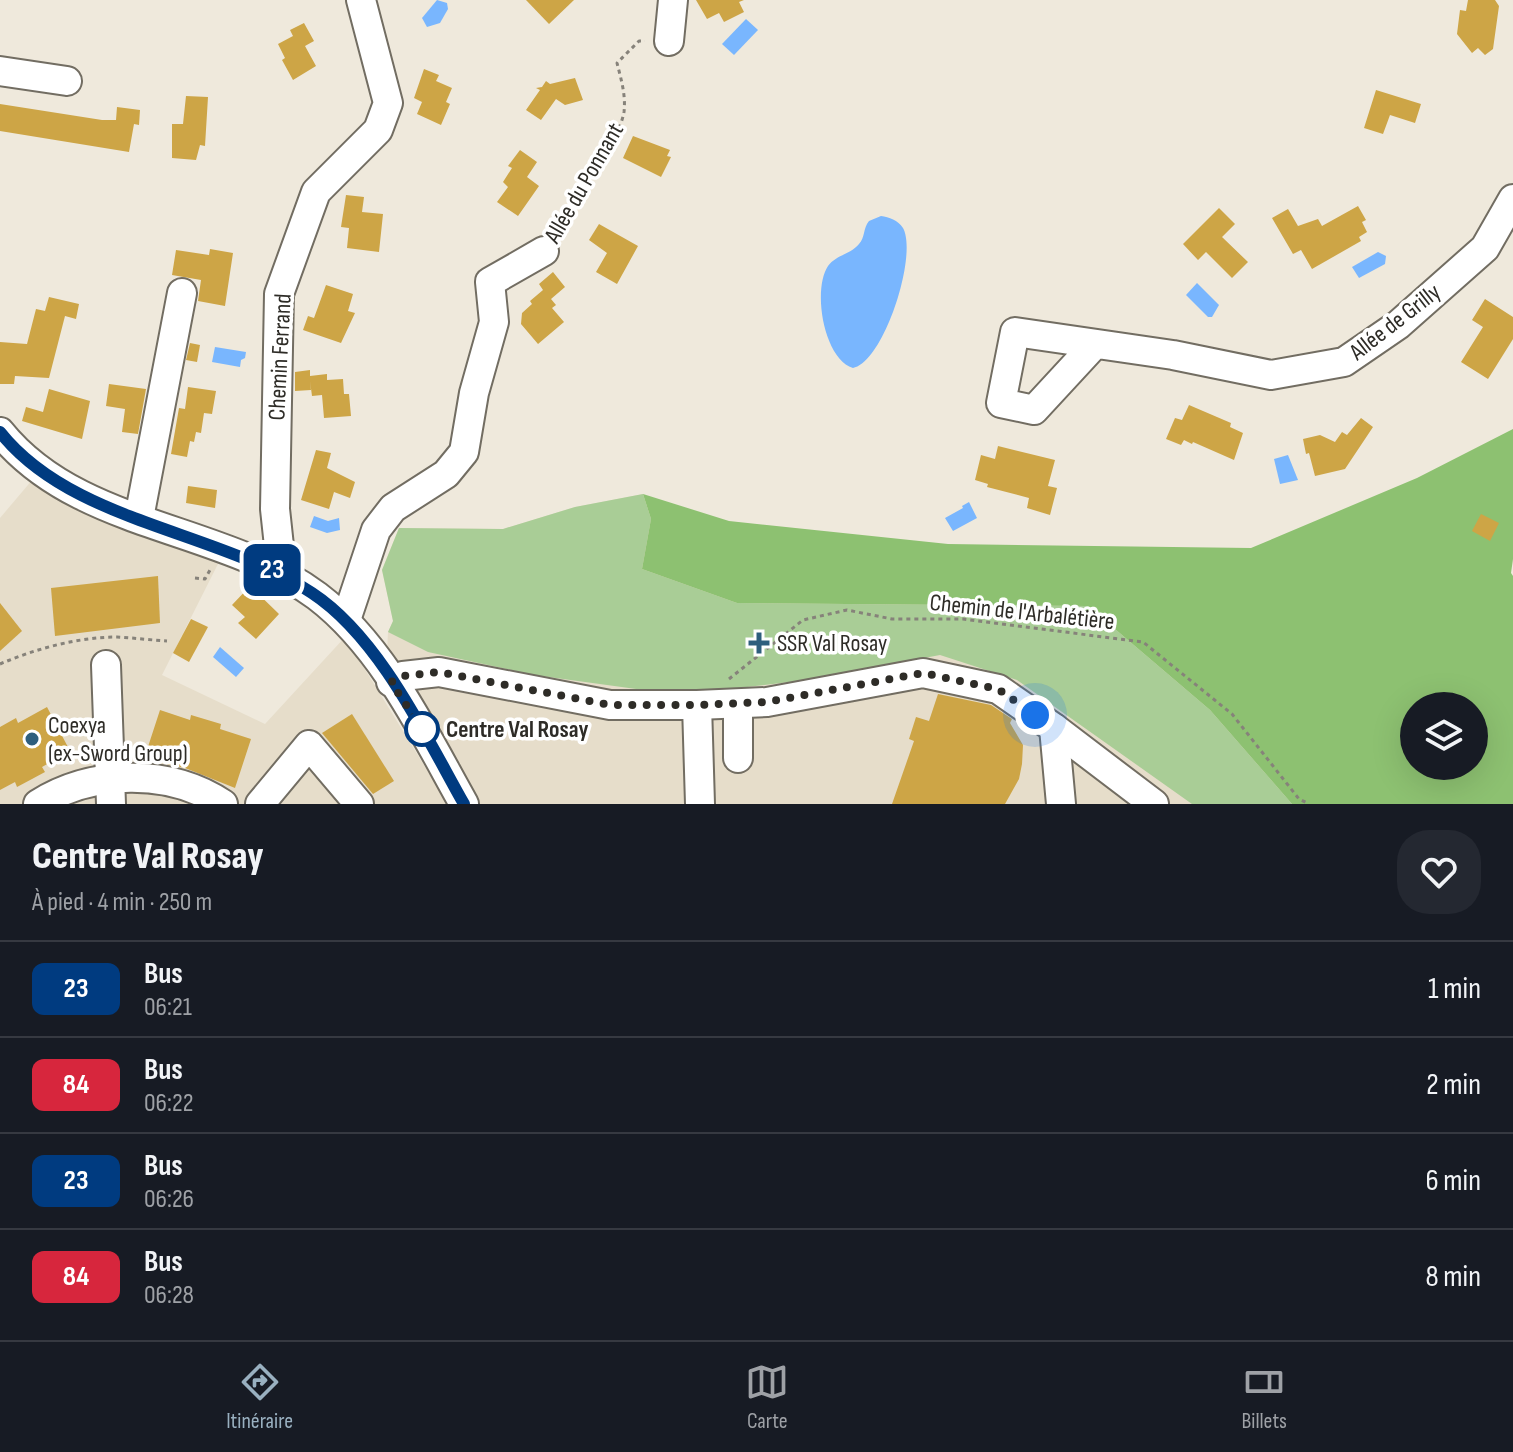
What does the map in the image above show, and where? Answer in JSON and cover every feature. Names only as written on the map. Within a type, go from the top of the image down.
[{"type":"street","name":"Chemin Ferrand","points":[[282,574],[275,509],[279,294],[316,192],[378,130],[388,103],[361,0]]},
{"type":"street","points":[[669,41],[673,0]]},
{"type":"street","points":[[0,71],[67,81]]},
{"type":"street","name":"Allée de Grilly","points":[[1095,344],[1173,355],[1271,375],[1344,362],[1398,325],[1485,248],[1513,199]]},
{"type":"street","name":"Allée du Ponnant","points":[[346,620],[376,530],[393,508],[446,474],[464,452],[474,393],[494,322],[490,282],[544,251]]},
{"type":"street","points":[[139,518],[182,293]]},
{"type":"street","points":[[0,432],[48,476],[74,492],[238,554],[282,574],[314,594],[346,620],[363,639],[422,730],[464,804]]},
{"type":"street","points":[[238,554],[262,535],[275,509]]},
{"type":"street","points":[[106,665],[111,792]]},
{"type":"street","points":[[391,682],[403,676],[439,672],[610,705],[697,705],[733,691],[767,702],[923,673],[998,689],[1154,804]]},
{"type":"street","points":[[733,691],[738,758]]},
{"type":"street","points":[[697,705],[700,804]]},
{"type":"street","points":[[1054,728],[1061,804]]},
{"type":"street","points":[[260,804],[309,745],[359,804]]},
{"type":"street","points":[[38,804],[62,790],[88,781],[111,792],[149,777],[184,786],[223,804]]},
{"type":"path","name":"Allée du Ponnant","points":[[544,251],[616,135],[624,113],[624,91],[617,63],[639,41],[669,41]]},
{"type":"path","name":"Chemin de l'Arbalétière","points":[[733,691],[803,620],[847,610],[892,619],[963,619],[1143,642],[1232,714],[1299,799],[1309,804]]},
{"type":"path","points":[[0,664],[23,654],[89,640],[115,637],[167,641]]},
{"type":"shaded area","points":[[33,479],[221,558],[162,675],[265,724],[345,637],[448,804],[0,804],[0,518]]},
{"type":"shaded area","name":"SSR Val Rosay","points":[[643,494],[651,519],[737,603],[1088,606],[1210,710],[1292,804],[473,804],[387,654],[388,632],[393,621],[382,570],[399,528],[503,529],[575,507]]},
{"type":"green space","points":[[1513,429],[1513,804],[1292,804],[1210,710],[1088,606],[737,603],[642,569],[651,519],[643,494],[729,521],[948,544],[1251,548],[1417,478]]},
{"type":"green space","points":[[643,494],[651,519],[642,569],[737,603],[1088,606],[1210,710],[1292,804],[1192,804],[1017,680],[940,655],[807,680],[680,695],[534,675],[428,652],[388,632],[393,621],[382,570],[399,528],[503,529],[575,507]]},
{"type":"water","points":[[437,0],[447,3],[448,9],[440,23],[427,27],[422,18]]},
{"type":"water","points":[[746,19],[758,30],[734,55],[722,44]]},
{"type":"water","points":[[881,216],[893,219],[903,228],[906,260],[902,283],[876,347],[865,361],[853,368],[843,362],[828,338],[821,306],[823,277],[831,262],[859,244],[869,221]]},
{"type":"water","points":[[1378,252],[1386,256],[1385,264],[1359,278],[1352,267]]},
{"type":"water","points":[[1197,283],[1219,305],[1212,317],[1208,317],[1186,295]]},
{"type":"water","points":[[215,347],[246,352],[240,367],[212,362]]},
{"type":"water","points":[[1288,455],[1298,480],[1280,484],[1274,459]]},
{"type":"water","points":[[969,502],[977,518],[953,531],[945,518]]},
{"type":"water","points":[[314,516],[328,521],[339,518],[340,530],[327,533],[310,527]]},
{"type":"water","points":[[220,647],[244,668],[236,677],[213,657]]},
{"type":"building","points":[[526,0],[574,0],[549,24]]},
{"type":"building","points":[[696,0],[744,0],[739,2],[744,12],[724,22],[719,13],[707,19]]},
{"type":"building","points":[[1468,0],[1495,0],[1499,6],[1493,49],[1485,55],[1478,48],[1472,53],[1457,34],[1460,10],[1466,11]]},
{"type":"building","points":[[304,23],[314,41],[305,46],[316,66],[293,80],[282,60],[285,58],[278,44],[293,36],[290,30]]},
{"type":"building","points":[[424,69],[439,75],[436,81],[452,88],[446,102],[450,104],[441,125],[417,114],[422,102],[414,98]]},
{"type":"building","points":[[575,78],[583,100],[565,105],[556,99],[541,120],[526,110],[540,90],[536,88],[542,87],[546,81],[550,84]]},
{"type":"building","points":[[1376,90],[1421,104],[1415,123],[1390,115],[1383,134],[1364,128]]},
{"type":"building","points":[[186,96],[208,97],[205,146],[200,145],[196,160],[172,158],[172,124],[183,124]]},
{"type":"building","points":[[0,104],[102,120],[116,120],[117,107],[140,110],[139,125],[134,124],[129,152],[0,131]]},
{"type":"building","points":[[633,136],[670,150],[667,156],[671,157],[661,177],[623,158]]},
{"type":"building","points":[[520,150],[537,162],[527,177],[539,186],[518,216],[497,202],[508,187],[503,182],[512,168],[508,166]]},
{"type":"building","points":[[346,195],[364,197],[362,212],[383,214],[379,252],[347,248],[349,228],[341,227]]},
{"type":"building","points":[[1358,206],[1366,220],[1362,222],[1367,232],[1359,237],[1361,241],[1312,269],[1301,250],[1293,254],[1272,218],[1288,209],[1298,226],[1318,219],[1322,226]]},
{"type":"building","points":[[1219,208],[1235,224],[1222,237],[1248,262],[1232,278],[1206,252],[1198,260],[1183,244]]},
{"type":"building","points":[[599,224],[638,246],[617,284],[596,272],[607,253],[589,240]]},
{"type":"building","points":[[210,249],[233,253],[225,306],[198,301],[201,280],[172,275],[176,250],[209,255]]},
{"type":"building","points":[[553,272],[565,287],[551,299],[556,305],[552,308],[564,322],[538,344],[521,324],[522,313],[543,290],[539,284]]},
{"type":"building","points":[[326,285],[353,294],[348,311],[355,313],[341,343],[303,330],[308,316],[314,318]]},
{"type":"building","points":[[49,297],[79,304],[76,319],[65,316],[49,378],[15,376],[14,384],[0,384],[0,342],[27,344],[36,309],[45,311]]},
{"type":"building","points":[[1485,299],[1513,317],[1513,339],[1488,379],[1461,362],[1483,327],[1472,320]]},
{"type":"building","points":[[190,343],[200,345],[197,362],[186,360]]},
{"type":"building","points":[[310,370],[310,376],[327,374],[327,380],[343,379],[344,394],[349,394],[351,416],[324,418],[322,395],[312,396],[310,381],[311,390],[295,391],[295,372]]},
{"type":"building","points":[[109,384],[146,389],[138,434],[122,432],[125,409],[106,406]]},
{"type":"building","points":[[188,387],[216,391],[212,414],[204,413],[201,433],[196,432],[194,442],[190,441],[187,457],[171,454],[179,408],[185,409]]},
{"type":"building","points":[[49,389],[90,401],[82,439],[22,421],[26,407],[43,412]]},
{"type":"building","points":[[1189,405],[1231,423],[1230,427],[1243,433],[1234,460],[1193,442],[1184,440],[1181,445],[1166,439],[1175,418],[1182,420]]},
{"type":"building","points":[[1361,418],[1373,427],[1345,469],[1315,476],[1303,439],[1320,435],[1335,442],[1342,432],[1347,435]]},
{"type":"building","points":[[998,446],[1055,460],[1048,486],[1057,488],[1050,515],[1027,508],[1029,498],[987,487],[988,484],[975,480],[981,455],[995,459]]},
{"type":"building","points":[[316,450],[331,453],[327,468],[355,482],[350,498],[334,492],[329,509],[301,500]]},
{"type":"building","points":[[188,486],[217,490],[215,508],[186,503]]},
{"type":"building","points":[[1481,514],[1499,523],[1490,541],[1472,531]]},
{"type":"building","points":[[158,576],[160,623],[55,636],[51,588]]},
{"type":"building","points":[[250,586],[279,614],[256,639],[238,623],[245,617],[232,605]]},
{"type":"building","points":[[0,603],[22,631],[0,651]]},
{"type":"building","points":[[191,619],[208,627],[189,662],[173,653]]},
{"type":"building","points":[[938,694],[991,705],[1012,719],[1010,723],[1023,745],[1022,764],[1019,779],[1005,804],[892,804],[914,741],[909,739],[916,717],[929,721]]},
{"type":"building","name":"Coexya (ex-Sword Group)","points":[[47,707],[70,751],[42,767],[45,772],[17,787],[15,782],[0,790],[0,727],[16,718],[18,723]]},
{"type":"building","points":[[160,710],[190,720],[191,715],[221,724],[220,729],[251,739],[235,788],[185,768],[144,759]]},
{"type":"building","points":[[352,714],[394,781],[373,794],[322,733]]},
{"type":"bus line","name":"23","points":[[0,432],[48,476],[74,492],[238,554],[282,574],[314,594],[346,620],[363,639],[422,730],[464,804]]},
{"type":"place","name":"SSR Val Rosay","points":[[759,643]]},
{"type":"place","name":"Centre Val Rosay","points":[[422,729]]},
{"type":"place","name":"Coexya (ex-Sword Group)","points":[[32,739]]},
{"type":"route","points":[[422,729],[391,682],[403,676],[439,672],[610,705],[767,702],[923,673],[998,689],[1035,715]]}]
